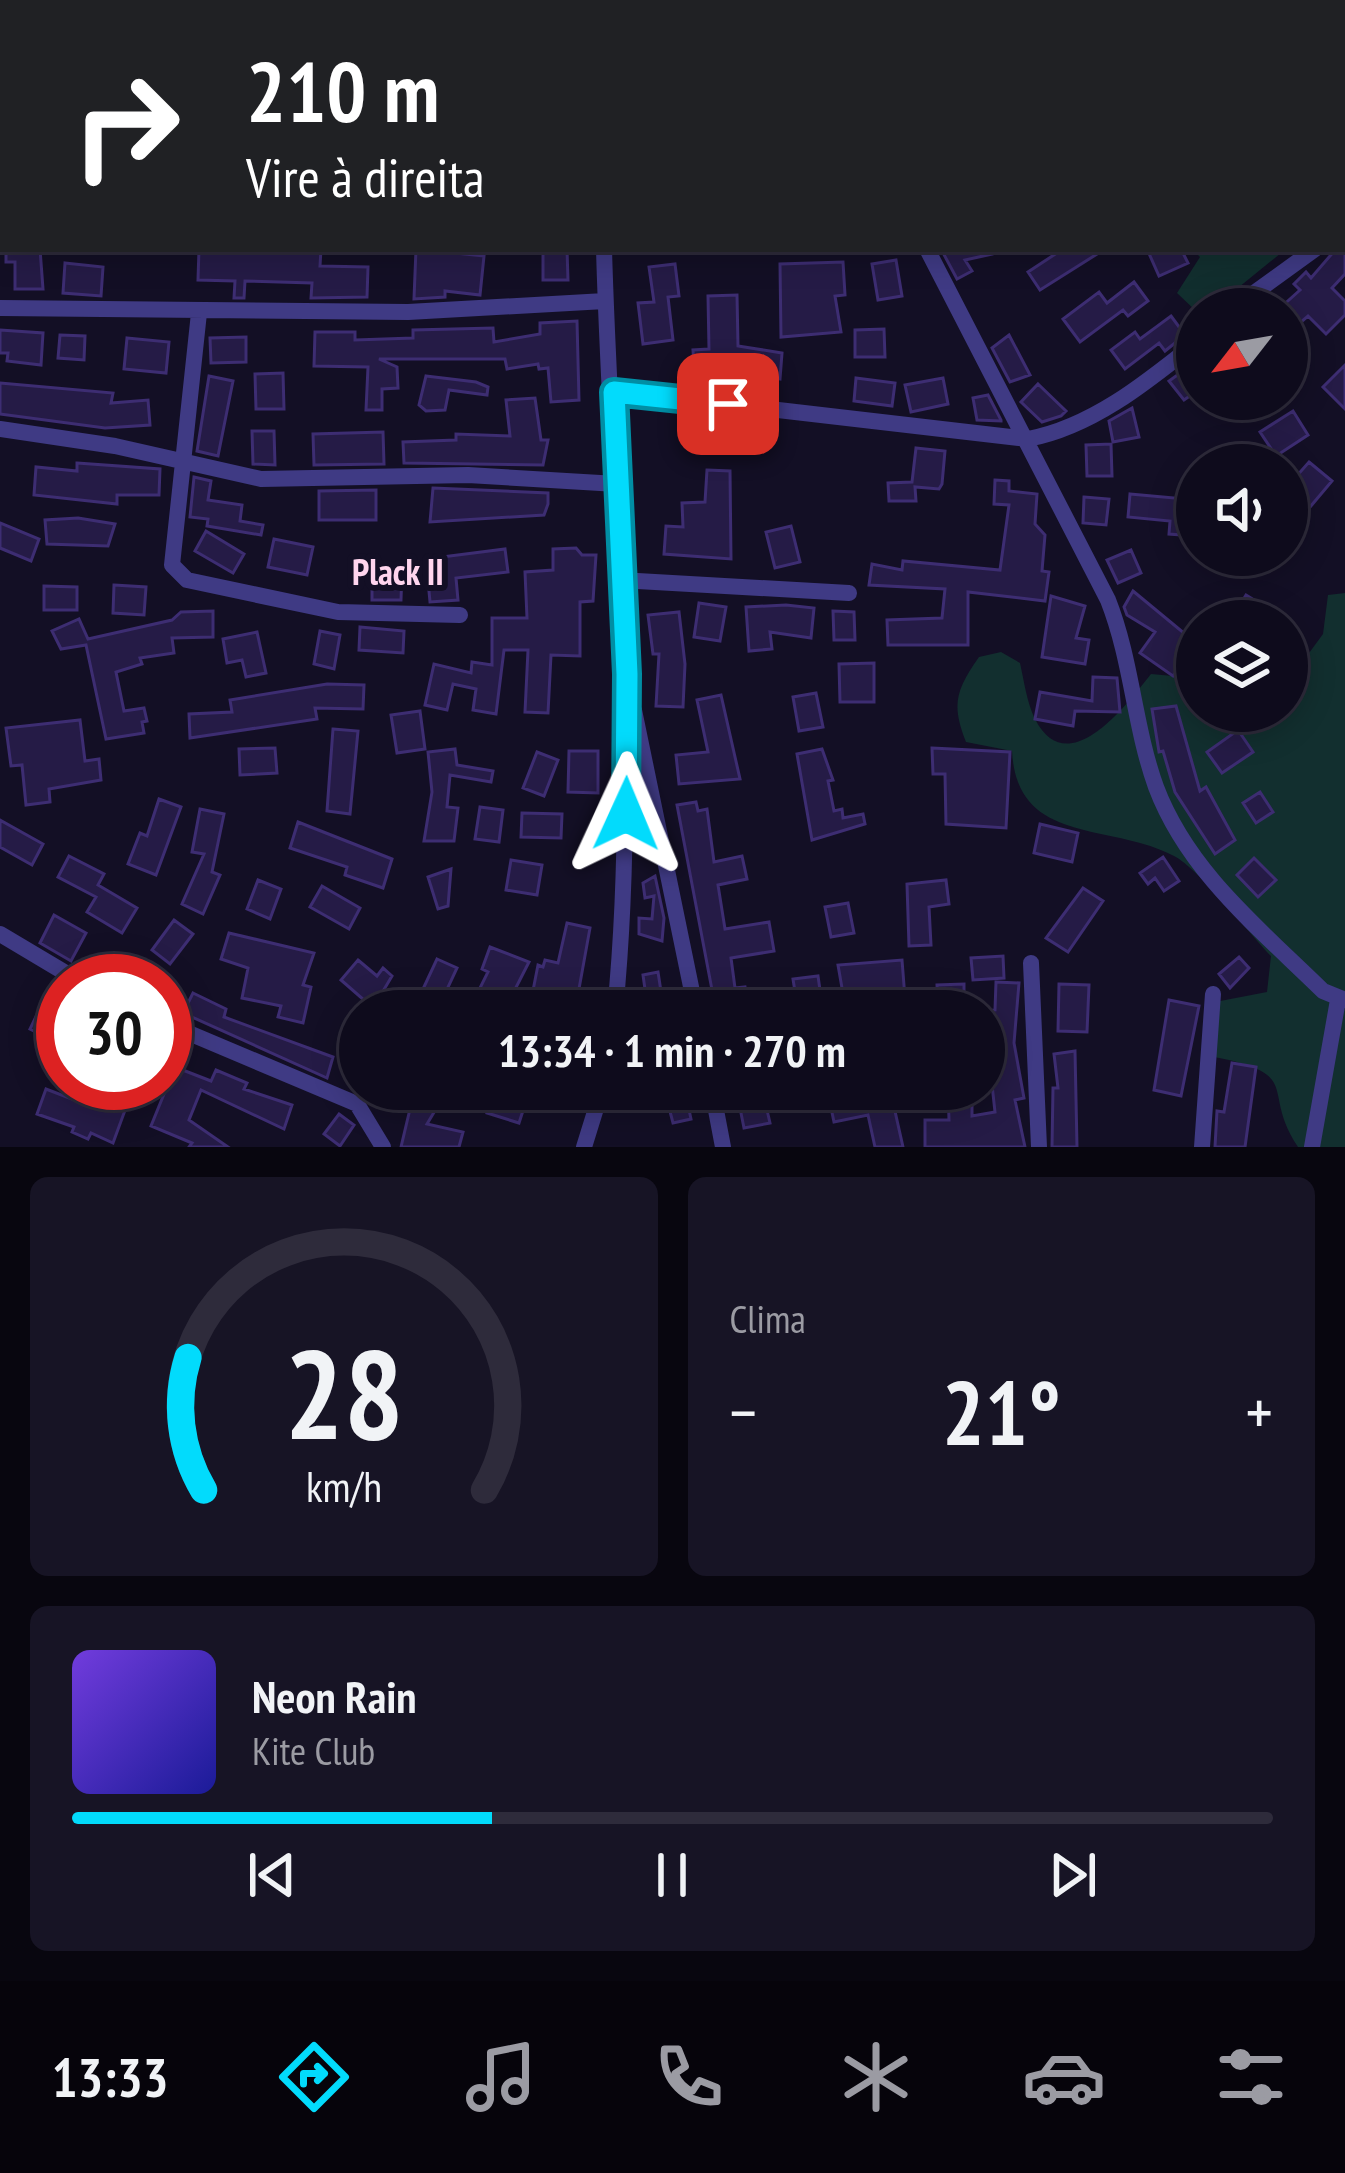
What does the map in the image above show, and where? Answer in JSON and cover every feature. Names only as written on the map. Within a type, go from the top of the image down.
[{"type":"street","points":[[604,252],[627,674],[625,908],[617,990]]},
{"type":"street","points":[[929,252],[1028,439],[1124,642],[1155,784],[1169,816],[1216,886],[1341,1000],[1312,1147]]},
{"type":"street","points":[[1261,288],[1312,252]]},
{"type":"street","points":[[0,308],[408,312],[605,301]]},
{"type":"street","points":[[199,313],[172,566],[188,580],[338,612],[460,615]]},
{"type":"street","points":[[614,392],[1028,439],[1053,434],[1105,408],[1176,357]]},
{"type":"street","points":[[0,429],[180,459],[261,479],[468,475],[617,484]]},
{"type":"street","points":[[620,580],[849,593]]},
{"type":"street","points":[[627,674],[692,990]]},
{"type":"street","points":[[0,934],[36,955]]},
{"type":"street","points":[[1031,962],[1039,1147]]},
{"type":"street","points":[[1202,1147],[1213,994]]},
{"type":"street","points":[[192,1034],[357,1104],[383,1147]]},
{"type":"street","points":[[584,1147],[595,1110]]},
{"type":"street","points":[[716,1110],[723,1147]]},
{"type":"green space","points":[[1195,252],[1282,252],[1238,288],[1180,288],[1200,257]]},
{"type":"green space","points":[[1345,593],[1345,1147],[1298,1147],[1271,1078],[1242,1063],[1214,1057],[1215,1002],[1267,992],[1271,956],[1174,856],[1070,826],[1030,803],[1018,781],[1012,751],[966,742],[958,698],[979,657],[1001,652],[1020,663],[1035,719],[1049,737],[1064,743],[1097,732],[1151,674],[1176,675],[1176,732],[1308,732],[1308,654],[1323,634],[1328,595]]},
{"type":"building","points":[[6,252],[40,252],[43,289],[15,289],[15,262],[6,262]]},
{"type":"building","points":[[199,252],[321,252],[320,266],[368,267],[367,297],[311,298],[312,283],[245,281],[244,298],[234,298],[235,281],[198,280]]},
{"type":"building","points":[[416,252],[484,256],[480,295],[445,291],[445,297],[414,299]]},
{"type":"building","points":[[543,252],[567,252],[568,280],[543,280]]},
{"type":"building","points":[[943,252],[992,252],[965,260],[972,271],[957,279]]},
{"type":"building","points":[[1058,252],[1100,252],[1040,290],[1028,272]]},
{"type":"building","points":[[1148,252],[1182,252],[1188,263],[1159,276]]},
{"type":"building","points":[[1333,252],[1345,252],[1345,274],[1332,288],[1345,301],[1345,315],[1326,334],[1308,316],[1308,288],[1294,284],[1306,272],[1311,278]]},
{"type":"building","points":[[896,260],[902,296],[878,300],[872,264]]},
{"type":"building","points":[[843,262],[845,295],[835,296],[841,332],[781,337],[780,264]]},
{"type":"building","points":[[65,263],[103,267],[101,296],[63,293]]},
{"type":"building","points":[[675,264],[679,296],[668,297],[673,340],[643,344],[638,303],[654,302],[649,267]]},
{"type":"building","points":[[1134,282],[1148,301],[1128,316],[1123,310],[1080,342],[1063,319],[1099,292],[1107,303]]},
{"type":"building","points":[[737,295],[738,346],[782,353],[780,379],[763,376],[760,395],[741,393],[743,371],[717,372],[717,381],[695,382],[693,350],[709,349],[708,296]]},
{"type":"building","points":[[1171,316],[1176,323],[1176,342],[1165,351],[1159,343],[1125,369],[1111,350],[1135,332],[1140,339]]},
{"type":"building","points":[[577,321],[579,400],[551,402],[548,368],[539,369],[538,364],[507,369],[505,359],[379,359],[397,367],[398,388],[382,389],[382,410],[366,410],[368,367],[314,366],[315,332],[355,332],[355,340],[413,338],[413,330],[493,328],[494,342],[540,334],[540,323]]},
{"type":"building","points":[[884,329],[885,357],[855,357],[855,330]]},
{"type":"building","points":[[0,330],[43,333],[41,365],[7,361],[8,353],[0,353]]},
{"type":"building","points":[[60,335],[85,336],[84,360],[58,358]]},
{"type":"building","points":[[1009,335],[1030,375],[1010,382],[992,348]]},
{"type":"building","points":[[246,337],[246,362],[211,363],[210,338]]},
{"type":"building","points":[[127,338],[169,342],[166,373],[124,369]]},
{"type":"building","points":[[1345,365],[1345,409],[1323,387]]},
{"type":"building","points":[[283,373],[284,409],[256,409],[255,374]]},
{"type":"building","points":[[209,376],[233,381],[218,456],[197,451]]},
{"type":"building","points":[[426,376],[476,382],[488,387],[487,395],[449,390],[445,410],[426,411],[419,405]]},
{"type":"building","points":[[856,378],[895,383],[892,406],[854,401]]},
{"type":"building","points":[[943,378],[948,404],[911,412],[905,385]]},
{"type":"building","points":[[0,383],[113,393],[111,403],[148,400],[150,425],[105,428],[0,414]]},
{"type":"building","points":[[1038,384],[1066,411],[1061,416],[1042,422],[1021,402]]},
{"type":"building","points":[[988,395],[1001,421],[977,420],[973,398]]},
{"type":"building","points":[[535,398],[541,440],[548,440],[543,465],[404,463],[403,442],[456,440],[456,434],[510,436],[506,400]]},
{"type":"building","points":[[1132,408],[1139,437],[1113,442],[1109,421]]},
{"type":"building","points":[[1279,420],[1299,420],[1308,435],[1294,444],[1268,444],[1260,432]]},
{"type":"building","points":[[252,431],[274,431],[275,465],[253,464]]},
{"type":"building","points":[[383,432],[384,464],[314,465],[313,434]]},
{"type":"building","points":[[1111,444],[1112,476],[1087,476],[1086,445]]},
{"type":"building","points":[[916,448],[945,451],[942,484],[939,489],[915,487],[916,501],[889,501],[888,483],[912,482]]},
{"type":"building","points":[[77,463],[160,469],[159,495],[117,495],[117,504],[34,495],[36,467],[77,471]]},
{"type":"building","points":[[1308,463],[1332,481],[1310,507],[1308,505]]},
{"type":"building","points":[[707,470],[730,471],[731,559],[664,554],[666,526],[683,527],[682,503],[705,502]]},
{"type":"building","points":[[194,477],[211,481],[208,500],[242,505],[240,521],[263,525],[261,535],[207,526],[208,519],[190,517]]},
{"type":"building","points":[[995,480],[1009,481],[1009,491],[1037,494],[1035,524],[1045,535],[1042,571],[1049,572],[1045,601],[968,592],[968,645],[888,645],[887,620],[942,618],[945,589],[869,585],[872,564],[902,570],[903,561],[1000,570],[1009,505],[994,504]]},
{"type":"building","points":[[433,488],[548,493],[548,504],[544,515],[430,522]]},
{"type":"building","points":[[376,490],[376,520],[319,520],[319,491]]},
{"type":"building","points":[[1130,494],[1176,498],[1176,535],[1169,534],[1170,521],[1128,517]]},
{"type":"building","points":[[1084,497],[1109,499],[1106,525],[1083,523]]},
{"type":"building","points":[[78,518],[115,524],[108,546],[47,544],[45,520]]},
{"type":"building","points":[[0,523],[39,539],[31,561],[0,548]]},
{"type":"building","points":[[791,526],[800,562],[775,568],[766,532]]},
{"type":"building","points":[[206,531],[244,554],[233,573],[195,551]]},
{"type":"building","points":[[274,539],[313,547],[307,575],[268,567]]},
{"type":"building","points":[[576,548],[582,555],[596,555],[593,601],[580,602],[580,656],[551,655],[548,713],[525,712],[528,650],[504,650],[496,714],[473,710],[476,689],[453,684],[447,710],[425,705],[434,664],[471,673],[472,662],[492,665],[492,618],[527,618],[525,572],[553,570],[553,549]]},
{"type":"building","points":[[505,549],[508,572],[456,578],[458,600],[430,602],[426,559]]},
{"type":"building","points":[[1131,550],[1141,573],[1118,583],[1107,560]]},
{"type":"building","points":[[372,561],[402,569],[401,600],[372,600]]},
{"type":"building","points":[[114,585],[146,587],[144,615],[113,613]]},
{"type":"building","points":[[44,586],[77,587],[77,610],[44,610]]},
{"type":"building","points":[[1133,591],[1176,626],[1173,676],[1140,653],[1155,632],[1127,615],[1124,607]]},
{"type":"building","points":[[1051,596],[1085,606],[1076,638],[1089,640],[1085,664],[1042,657]]},
{"type":"building","points":[[699,603],[726,607],[720,641],[694,637]]},
{"type":"building","points":[[746,607],[814,608],[811,638],[770,632],[772,649],[749,651]]},
{"type":"building","points":[[213,611],[213,637],[172,638],[174,653],[140,658],[142,664],[116,672],[124,711],[144,708],[147,721],[142,722],[144,733],[106,739],[86,645],[61,649],[52,631],[79,619],[88,639],[172,620],[181,612]]},
{"type":"building","points":[[833,611],[854,612],[855,640],[834,640]]},
{"type":"building","points":[[679,612],[685,664],[683,707],[656,706],[659,654],[653,654],[648,615]]},
{"type":"building","points":[[360,627],[404,631],[403,653],[359,650]]},
{"type":"building","points":[[320,631],[340,635],[334,669],[314,664]]},
{"type":"building","points":[[257,632],[266,673],[246,677],[242,660],[227,663],[223,639]]},
{"type":"building","points":[[874,663],[874,702],[840,702],[839,664]]},
{"type":"building","points":[[1093,677],[1117,678],[1120,712],[1075,711],[1073,726],[1035,719],[1040,692],[1092,701]]},
{"type":"building","points":[[327,684],[364,685],[363,709],[315,708],[317,719],[190,738],[189,714],[232,712],[230,700]]},
{"type":"building","points":[[816,693],[823,727],[799,731],[793,697]]},
{"type":"building","points":[[721,695],[740,779],[679,784],[676,755],[708,752],[697,700]]},
{"type":"building","points":[[1176,706],[1176,732],[1183,732],[1200,791],[1206,787],[1235,840],[1215,854],[1175,792],[1163,751],[1159,752],[1152,709]]},
{"type":"building","points":[[420,711],[425,749],[397,753],[391,715]]},
{"type":"building","points":[[80,720],[85,761],[99,759],[101,780],[49,789],[50,802],[26,805],[22,765],[11,766],[6,728]]},
{"type":"building","points":[[333,729],[358,731],[350,814],[327,811]]},
{"type":"building","points":[[1239,732],[1253,752],[1222,773],[1207,752]]},
{"type":"building","points":[[275,748],[277,773],[240,775],[239,749]]},
{"type":"building","points":[[932,748],[1010,752],[1006,828],[946,824],[945,774],[933,774]]},
{"type":"building","points":[[455,749],[457,765],[493,771],[491,782],[450,775],[447,807],[458,808],[454,841],[424,841],[432,792],[428,752]]},
{"type":"building","points":[[822,749],[833,780],[828,781],[834,811],[842,809],[843,818],[863,814],[865,824],[812,840],[797,754]]},
{"type":"building","points":[[569,751],[598,751],[598,793],[568,792]]},
{"type":"building","points":[[537,752],[558,760],[544,796],[523,788]]},
{"type":"building","points":[[1260,792],[1273,812],[1256,823],[1243,803]]},
{"type":"building","points":[[159,799],[181,807],[156,875],[128,864],[140,833],[147,836]]},
{"type":"building","points":[[696,802],[698,811],[707,809],[714,862],[742,856],[747,879],[718,885],[725,929],[769,922],[774,951],[731,958],[735,988],[746,990],[712,990],[677,805]]},
{"type":"building","points":[[480,807],[503,810],[499,842],[475,839]]},
{"type":"building","points":[[200,809],[224,814],[212,872],[220,875],[203,914],[182,904],[204,854],[192,852]]},
{"type":"building","points":[[522,813],[562,814],[561,838],[521,837]]},
{"type":"building","points":[[0,820],[43,844],[32,865],[0,847]]},
{"type":"building","points":[[298,822],[392,859],[383,888],[345,875],[347,867],[290,848]]},
{"type":"building","points":[[1040,824],[1078,833],[1072,862],[1034,853]]},
{"type":"building","points":[[69,856],[104,874],[98,885],[137,908],[122,933],[87,912],[96,897],[58,877]]},
{"type":"building","points":[[1163,857],[1179,881],[1164,891],[1155,878],[1148,884],[1140,873]]},
{"type":"building","points":[[1254,858],[1276,880],[1258,897],[1237,875]]},
{"type":"building","points":[[511,860],[542,865],[537,895],[506,890]]},
{"type":"building","points":[[451,869],[448,906],[438,909],[428,877]]},
{"type":"building","points":[[655,876],[664,918],[662,941],[639,934],[639,918],[652,919],[654,896],[645,898],[643,883]]},
{"type":"building","points":[[258,880],[281,889],[270,919],[247,909]]},
{"type":"building","points":[[946,880],[949,904],[929,907],[931,945],[909,946],[907,884]]},
{"type":"building","points":[[322,886],[360,908],[349,929],[310,907]]},
{"type":"building","points":[[1083,888],[1103,901],[1068,952],[1046,938]]},
{"type":"building","points":[[848,903],[854,933],[831,937],[825,907]]},
{"type":"building","points":[[54,915],[86,933],[75,954],[59,954],[40,943]]},
{"type":"building","points":[[174,920],[193,934],[178,954],[152,950]]},
{"type":"building","points":[[567,923],[590,928],[579,990],[533,990],[538,965],[543,967],[545,960],[558,963]]},
{"type":"building","points":[[229,933],[314,953],[303,985],[311,987],[303,1023],[278,1017],[281,1006],[242,998],[248,968],[221,959]]},
{"type":"building","points":[[490,947],[529,962],[515,990],[479,990],[488,972],[482,969]]},
{"type":"building","points":[[1003,956],[1004,978],[973,980],[971,958]]},
{"type":"building","points":[[1239,957],[1249,968],[1230,988],[1219,974]]},
{"type":"building","points":[[437,959],[457,968],[447,990],[423,989]]},
{"type":"building","points":[[358,960],[377,976],[383,968],[392,976],[384,990],[352,990],[341,980]]},
{"type":"building","points":[[902,960],[904,990],[842,990],[838,965]]},
{"type":"building","points":[[658,972],[661,990],[645,990],[643,975]]},
{"type":"building","points":[[818,976],[820,990],[795,990],[793,979]]},
{"type":"building","points":[[996,982],[1019,983],[1014,1043],[1024,1098],[1015,1100],[1025,1147],[925,1147],[925,1120],[949,1120],[949,1110],[972,1110],[972,1116],[1005,1110],[1005,990],[996,990]]},
{"type":"building","points":[[964,984],[964,990],[937,990],[937,985]]},
{"type":"building","points":[[1059,984],[1089,985],[1087,1032],[1058,1031]]},
{"type":"building","points":[[192,995],[226,1009],[224,1017],[333,1057],[327,1078],[192,1017]]},
{"type":"building","points":[[1169,1000],[1199,1006],[1181,1096],[1154,1090]]},
{"type":"building","points":[[1075,1051],[1077,1147],[1052,1147],[1053,1088],[1058,1088],[1054,1054]]},
{"type":"building","points":[[1232,1063],[1256,1067],[1245,1147],[1215,1147],[1217,1111],[1224,1112]]},
{"type":"building","points":[[216,1070],[247,1083],[244,1089],[292,1105],[284,1129],[201,1090],[189,1120],[228,1147],[189,1147],[192,1143],[151,1126],[158,1110],[192,1110],[192,1074],[211,1081]]},
{"type":"building","points":[[38,1110],[125,1110],[113,1143],[91,1133],[88,1139],[72,1132],[74,1127],[37,1114]]},
{"type":"building","points":[[410,1110],[435,1110],[427,1124],[463,1132],[459,1147],[401,1147]]},
{"type":"building","points":[[488,1110],[523,1110],[519,1123]]},
{"type":"building","points":[[670,1110],[689,1110],[691,1119],[673,1123]]},
{"type":"building","points":[[740,1110],[767,1110],[770,1123],[744,1128]]},
{"type":"building","points":[[832,1110],[895,1110],[903,1147],[875,1147],[868,1115],[834,1122]]},
{"type":"building","points":[[339,1114],[354,1125],[340,1146],[324,1134]]},
{"type":"district","name":"Plack II","points":[[398,571]]},
{"type":"route","points":[[626,814],[627,674],[614,392],[728,404]]}]
